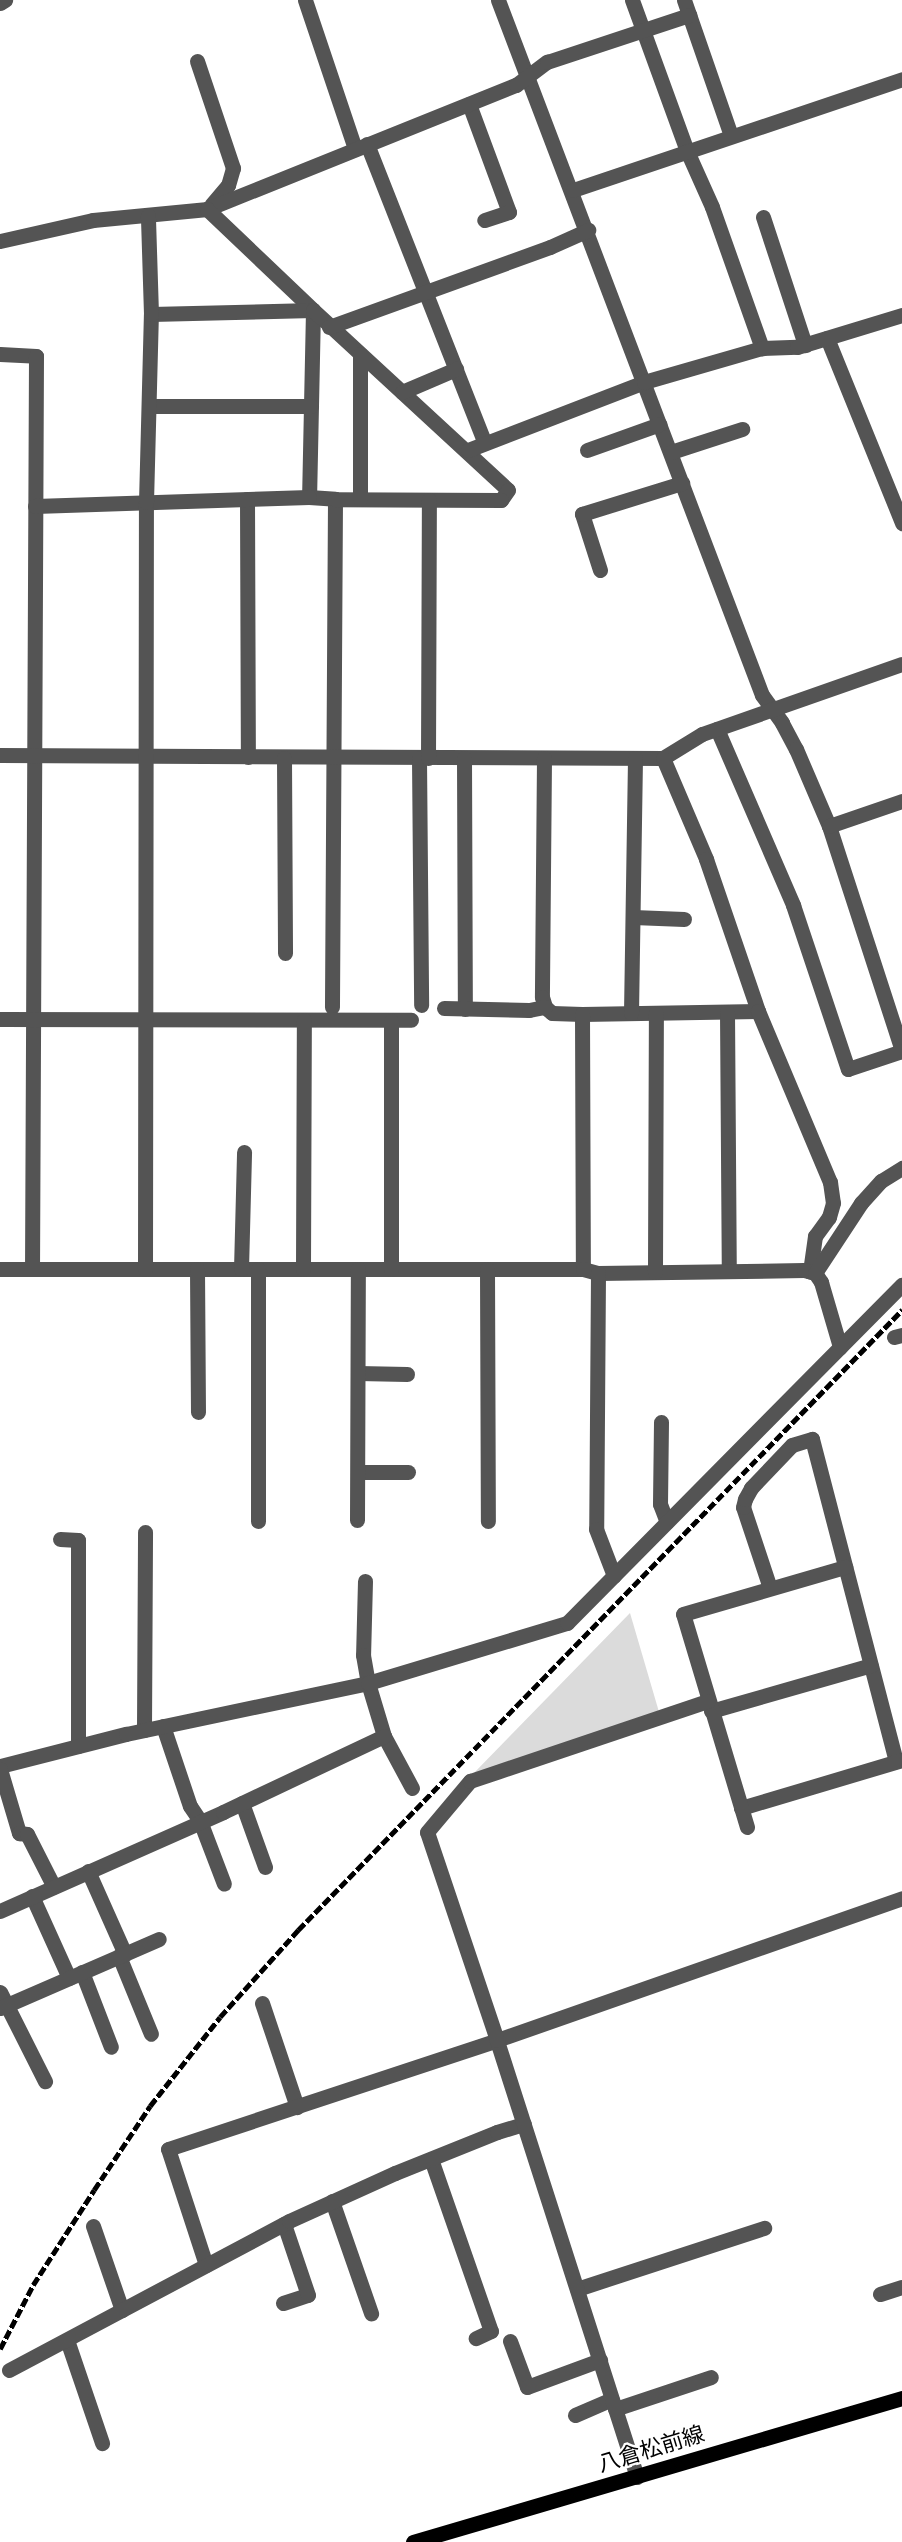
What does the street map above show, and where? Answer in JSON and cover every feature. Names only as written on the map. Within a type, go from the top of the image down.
[{"type":"main road","name":"八倉松前線","points":[[413,2542],[902,2398]]},
{"type":"street","points":[[0,3],[5,0]]},
{"type":"street","points":[[305,0],[361,146],[425,291],[485,443]]},
{"type":"street","points":[[498,0],[573,190],[762,695],[796,749],[830,826],[902,1051],[848,1069],[793,905],[717,729]]},
{"type":"street","points":[[632,0],[687,151],[712,207],[762,348]]},
{"type":"street","points":[[0,241],[93,220],[207,209],[516,85],[547,62],[643,29],[687,7],[731,136]]},
{"type":"street","points":[[197,61],[233,168],[228,184],[207,209]]},
{"type":"street","points":[[573,190],[902,79]]},
{"type":"street","points":[[469,104],[509,212],[484,220]]},
{"type":"street","points":[[35,506],[309,497],[501,500],[508,490],[468,450],[329,327],[207,209]]},
{"type":"street","points":[[145,1269],[146,502],[151,314],[148,216]]},
{"type":"street","points":[[763,217],[805,345]]},
{"type":"street","points":[[329,327],[550,247],[588,230]]},
{"type":"street","points":[[151,314],[313,310]]},
{"type":"street","points":[[309,497],[313,310]]},
{"type":"street","points":[[468,450],[644,382],[762,348],[805,345],[902,315]]},
{"type":"street","points":[[828,338],[902,523]]},
{"type":"street","points":[[0,354],[36,356],[32,1269]]},
{"type":"street","points":[[360,354],[360,499]]},
{"type":"street","points":[[402,392],[456,369]]},
{"type":"street","points":[[150,406],[311,406]]},
{"type":"street","points":[[587,450],[660,424]]},
{"type":"street","points":[[671,452],[742,429]]},
{"type":"street","points":[[600,570],[582,514],[682,483]]},
{"type":"street","points":[[247,499],[248,757]]},
{"type":"street","points":[[332,1007],[335,499]]},
{"type":"street","points":[[421,1005],[423,758],[429,500]]},
{"type":"street","points":[[0,755],[663,758],[702,734],[902,664]]},
{"type":"street","points":[[284,758],[285,953]]},
{"type":"street","points":[[464,758],[465,1009]]},
{"type":"street","points":[[544,758],[542,997],[545,1007],[552,1013],[582,1014],[758,1011]]},
{"type":"street","points":[[631,1013],[635,758]]},
{"type":"street","points":[[663,758],[705,859],[758,1011],[830,1182],[833,1203],[830,1217],[815,1236],[812,1272],[821,1282],[840,1347]]},
{"type":"street","points":[[830,826],[902,801]]},
{"type":"street","points":[[633,917],[684,918]]},
{"type":"street","points":[[444,1008],[529,1010],[545,1007]]},
{"type":"street","points":[[727,1012],[729,1271]]},
{"type":"street","points":[[655,1272],[656,1013]]},
{"type":"street","points":[[582,1014],[591,1271],[596,1529],[614,1576]]},
{"type":"street","points":[[0,1019],[411,1020]]},
{"type":"street","points":[[303,1269],[304,1020]]},
{"type":"street","points":[[391,1021],[391,1269]]},
{"type":"street","points":[[241,1269],[244,1152]]},
{"type":"street","points":[[812,1272],[861,1203],[881,1181],[902,1168]]},
{"type":"street","points":[[0,1269],[812,1272]]},
{"type":"street","points":[[197,1269],[198,1412]]},
{"type":"street","points":[[258,1269],[258,1521]]},
{"type":"street","points":[[357,1520],[358,1269]]},
{"type":"street","points":[[487,1269],[488,1521]]},
{"type":"street","points":[[54,1887],[27,1834],[20,1833],[0,1768],[144,1730],[368,1683],[567,1623],[902,1285]]},
{"type":"street","points":[[358,1373],[407,1374]]},
{"type":"street","points":[[661,1422],[660,1504],[667,1522]]},
{"type":"street","points":[[741,1808],[899,1761],[871,1665],[812,1439],[792,1445],[751,1488],[745,1499],[743,1507],[770,1588]]},
{"type":"street","points":[[358,1472],[408,1472]]},
{"type":"street","points":[[144,1730],[145,1532]]},
{"type":"street","points":[[60,1539],[78,1540],[78,1746]]},
{"type":"street","points":[[747,1827],[683,1614],[845,1567]]},
{"type":"street","points":[[364,1581],[363,1655],[368,1683],[384,1736],[412,1788]]},
{"type":"street","points":[[637,2477],[498,2040],[427,1832],[470,1780],[710,1706],[871,1665]]},
{"type":"street","points":[[163,1726],[190,1806],[200,1821],[224,1884]]},
{"type":"street","points":[[0,1911],[242,1803],[384,1736]]},
{"type":"street","points":[[242,1803],[265,1867]]},
{"type":"street","points":[[88,1871],[151,2034]]},
{"type":"street","points":[[32,1896],[76,1975],[111,2047]]},
{"type":"street","points":[[206,2265],[168,2149],[498,2040],[902,1898]]},
{"type":"street","points":[[45,2081],[2,2002],[76,1975],[159,1939]]},
{"type":"street","points":[[262,2003],[297,2106]]},
{"type":"street","points":[[9,2370],[284,2224],[332,2201],[497,2132],[524,2124]]},
{"type":"street","points":[[431,2159],[491,2331],[476,2338]]},
{"type":"street","points":[[332,2201],[371,2313]]},
{"type":"street","points":[[283,2303],[308,2295],[284,2224]]},
{"type":"street","points":[[93,2226],[122,2310]]},
{"type":"street","points":[[577,2289],[764,2228]]},
{"type":"street","points":[[880,2294],[902,2288]]},
{"type":"street","points":[[67,2340],[102,2444]]},
{"type":"street","points":[[510,2341],[527,2387],[600,2360]]},
{"type":"street","points":[[575,2415],[711,2377]]},
{"type":"shaded area","points":[[630,1613],[659,1712],[472,1775]]},
{"type":"railway","points":[[0,2349],[33,2285],[94,2190],[150,2106],[220,2017],[298,1930],[902,1310]]}]
